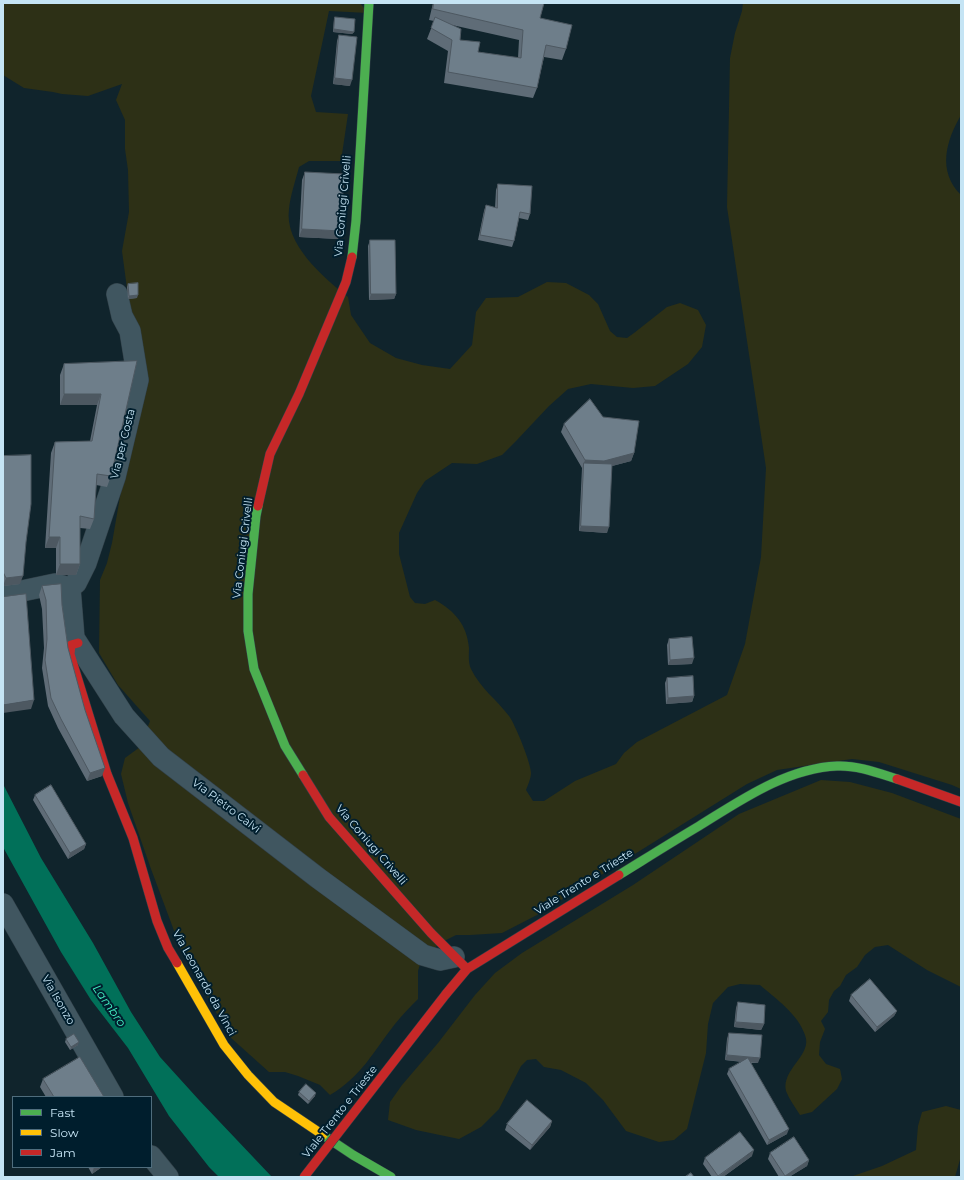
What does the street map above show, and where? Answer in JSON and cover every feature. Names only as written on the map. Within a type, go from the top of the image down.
[{"type":"street","name":"Via Coniugi Crivelli","points":[[369,3],[356,221],[352,256],[346,282],[299,394],[270,454],[256,516],[248,594],[248,631],[254,669],[285,746],[329,817],[431,933],[461,963]]},
{"type":"street","name":"Via per Costa","points":[[70,588],[76,583],[86,563],[115,477],[138,380],[130,331],[122,316],[117,294]]},
{"type":"street","points":[[3,595],[55,584],[70,588]]},
{"type":"street","name":"Via Pietro Calvi","points":[[70,588],[74,638],[124,716],[161,756],[325,883],[423,955],[440,960],[461,963]]},
{"type":"street","name":"Via Leonardo da Vinci","points":[[78,643],[71,645],[70,654],[106,774],[133,838],[146,877],[157,921],[168,948],[224,1045],[248,1075],[274,1102],[353,1155],[391,1177]]},
{"type":"street","name":"Viale Trento e Trieste","points":[[304,1177],[446,994],[461,963],[729,807],[783,778],[817,769],[838,766],[859,768],[902,780],[961,802]]},
{"type":"street","name":"Via Isonzo","points":[[3,904],[112,1096]]},
{"type":"street","points":[[152,1157],[168,1177]]},
{"type":"shaded area","points":[[3,3],[360,3],[368,13],[329,11],[311,96],[316,112],[348,114],[341,161],[309,161],[299,167],[289,209],[289,222],[293,235],[307,259],[317,270],[348,297],[351,315],[370,343],[396,358],[422,365],[450,369],[472,345],[476,312],[486,298],[518,297],[547,282],[566,283],[589,295],[598,304],[610,331],[617,337],[627,338],[667,307],[680,303],[698,310],[706,325],[702,347],[688,364],[655,386],[633,388],[591,384],[568,389],[549,406],[502,455],[477,464],[452,463],[425,481],[417,493],[399,533],[399,554],[410,597],[415,603],[425,604],[435,600],[454,614],[463,626],[468,640],[471,669],[479,682],[509,716],[522,744],[531,773],[526,790],[533,801],[544,801],[575,781],[616,764],[624,753],[637,742],[727,695],[745,644],[761,557],[766,468],[727,207],[730,58],[743,3],[961,3],[961,115],[951,135],[948,145],[946,166],[953,186],[961,195],[961,789],[879,762],[852,759],[777,770],[747,784],[537,915],[502,933],[456,935],[440,943],[421,961],[418,971],[418,999],[406,1011],[359,1072],[341,1088],[330,1095],[320,1085],[298,1076],[285,1072],[269,1072],[230,1037],[182,952],[128,803],[121,774],[125,758],[140,747],[150,721],[118,685],[99,653],[100,580],[107,563],[112,543],[129,445],[128,296],[122,251],[129,212],[128,170],[125,149],[125,120],[116,100],[122,84],[88,96],[62,94],[24,88],[3,75]]},
{"type":"shaded area","points":[[821,780],[850,782],[892,793],[961,819],[961,987],[927,970],[888,945],[875,947],[865,955],[857,967],[846,975],[840,986],[834,991],[829,1000],[828,1012],[821,1021],[825,1029],[820,1042],[819,1055],[826,1064],[840,1069],[842,1079],[837,1089],[812,1112],[800,1115],[786,1091],[788,1076],[805,1049],[806,1042],[802,1027],[786,1007],[760,985],[740,984],[728,987],[713,1003],[708,1024],[706,1053],[687,1129],[674,1140],[659,1142],[626,1131],[603,1100],[586,1083],[561,1070],[544,1067],[536,1059],[527,1060],[521,1066],[499,1109],[481,1127],[459,1139],[416,1130],[388,1120],[390,1102],[402,1085],[438,1043],[475,995],[495,973],[522,953],[633,885],[739,814]]},
{"type":"shaded area","points":[[946,1106],[961,1110],[961,1156],[955,1177],[850,1177],[882,1166],[916,1150],[918,1126],[922,1112]]},
{"type":"water","name":"Lambro","points":[[3,784],[41,858],[93,943],[131,1012],[160,1057],[272,1177],[219,1177],[209,1167],[169,1116],[128,1048],[91,1000],[61,952],[3,847]]},
{"type":"building","points":[[434,3],[544,3],[540,18],[572,25],[566,49],[546,45],[537,88],[448,72],[452,40],[431,28],[435,17],[461,29],[460,40],[480,42],[478,52],[521,58],[523,30],[433,9]]},
{"type":"building","points":[[335,17],[355,19],[354,32],[334,29]]},
{"type":"building","points":[[339,35],[357,37],[352,80],[335,78]]},
{"type":"building","points":[[305,172],[344,174],[341,231],[302,229]]},
{"type":"building","points":[[498,184],[532,186],[530,214],[520,212],[514,241],[480,235],[486,205],[497,208]]},
{"type":"building","points":[[370,240],[395,240],[396,294],[371,294]]},
{"type":"building","points":[[138,283],[138,295],[129,296],[128,284]]},
{"type":"building","points":[[137,361],[111,476],[97,474],[94,519],[80,516],[80,564],[60,564],[60,537],[49,537],[55,442],[92,441],[101,394],[64,394],[64,364]]},
{"type":"building","points":[[590,399],[603,417],[639,421],[634,453],[604,461],[585,460],[564,424]]},
{"type":"building","points":[[31,455],[31,504],[23,576],[6,578],[3,572],[3,456]]},
{"type":"building","points":[[584,463],[612,464],[609,527],[581,526]]},
{"type":"building","points":[[61,584],[62,605],[68,648],[85,710],[105,768],[90,773],[51,698],[45,660],[47,639],[46,600],[42,586]]},
{"type":"building","points":[[26,594],[34,700],[3,705],[3,597]]},
{"type":"building","points":[[692,637],[694,658],[670,660],[669,639]]},
{"type":"building","points":[[693,676],[694,696],[668,698],[667,678]]},
{"type":"building","points":[[51,785],[86,844],[70,853],[35,795]]},
{"type":"building","points":[[870,979],[897,1011],[877,1027],[851,995]]},
{"type":"building","points":[[738,1002],[765,1005],[764,1024],[736,1022]]},
{"type":"building","points":[[729,1033],[762,1035],[760,1058],[727,1055]]},
{"type":"building","points":[[74,1034],[79,1042],[71,1047],[66,1039]]},
{"type":"building","points":[[80,1057],[103,1096],[53,1096],[43,1079]]},
{"type":"building","points":[[748,1058],[789,1129],[769,1140],[729,1069]]},
{"type":"building","points":[[306,1084],[316,1093],[309,1101],[299,1092]]},
{"type":"building","points":[[527,1100],[552,1121],[532,1145],[507,1124]]},
{"type":"building","points":[[740,1132],[754,1150],[718,1176],[705,1158]]},
{"type":"building","points":[[794,1137],[809,1160],[785,1176],[770,1153]]},
{"type":"building","points":[[691,1173],[694,1177],[685,1177]]},
{"type":"traffic: fast","points":[[352,257],[356,221],[369,3]]},
{"type":"traffic: fast","points":[[258,506],[248,594],[248,631],[254,669],[285,746],[303,775]]},
{"type":"traffic: fast","points":[[619,875],[731,806],[782,779],[818,768],[837,766],[867,770],[897,779]]},
{"type":"traffic: fast","points":[[323,1135],[353,1155],[391,1177]]},
{"type":"traffic: slow","points":[[177,963],[224,1045],[248,1075],[274,1102],[323,1135]]},
{"type":"traffic: jam","points":[[258,506],[270,454],[299,394],[346,282],[352,257]]},
{"type":"traffic: jam","points":[[78,643],[71,645],[70,654],[107,774],[133,838],[157,921],[168,948],[177,963]]},
{"type":"traffic: jam","points":[[303,775],[329,817],[431,933],[467,969]]},
{"type":"traffic: jam","points":[[897,779],[961,802]]},
{"type":"traffic: jam","points":[[446,994],[467,969],[619,875]]},
{"type":"traffic: jam","points":[[304,1177],[446,994]]}]
